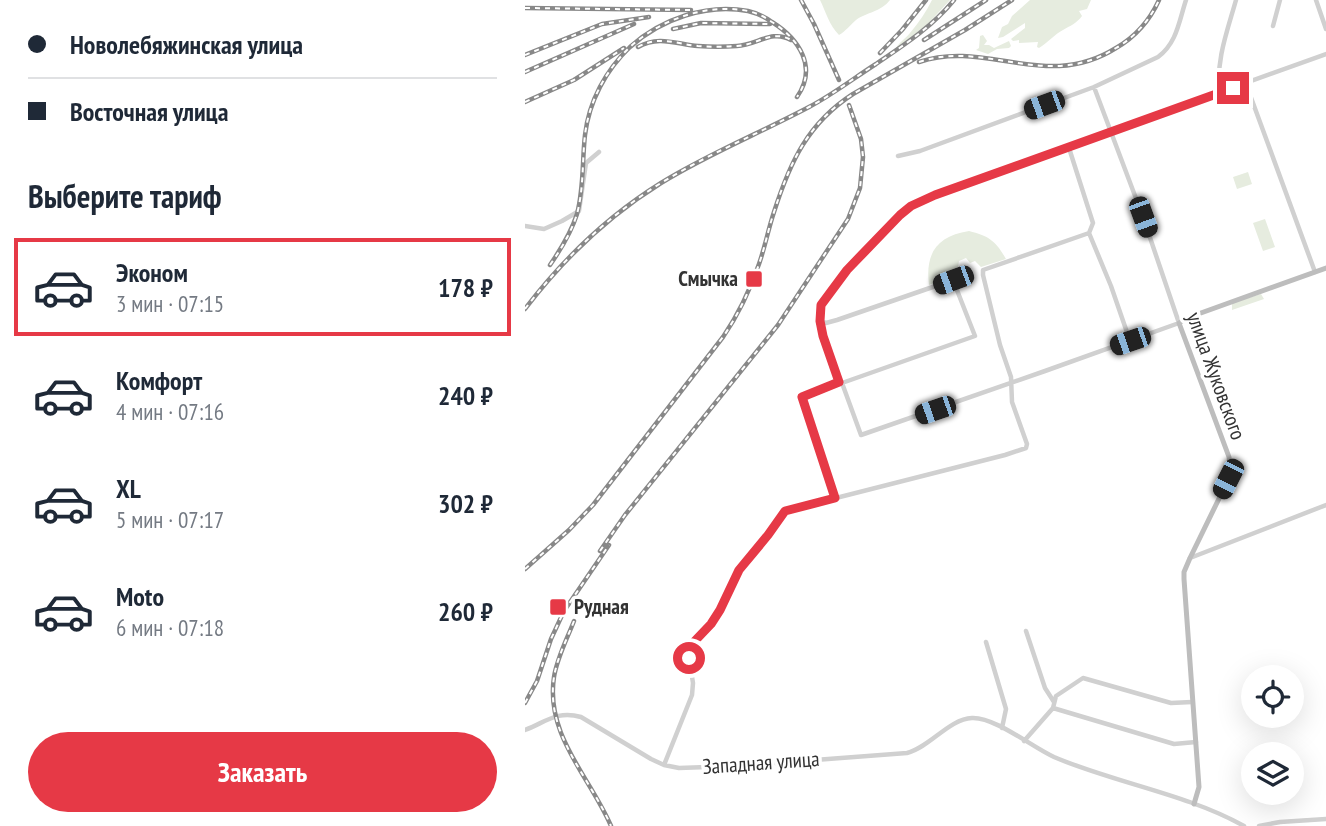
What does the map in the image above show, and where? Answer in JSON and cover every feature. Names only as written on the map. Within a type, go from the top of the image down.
[{"type":"street","points":[[898,156],[920,151],[1094,87],[1161,55],[1174,38],[1186,0]]},
{"type":"street","points":[[1220,93],[1218,80],[1222,54],[1236,0]]},
{"type":"street","points":[[1273,26],[1280,0]]},
{"type":"street","points":[[1316,0],[1326,29]]},
{"type":"street","points":[[1326,54],[935,195],[907,209],[847,270],[821,305],[820,321],[823,336],[861,435],[1130,341],[1326,268]]},
{"type":"street","points":[[1247,83],[1315,272]]},
{"type":"street","name":"улица Жуковского","points":[[1094,87],[1231,467],[1228,479],[1184,572],[1199,787],[1194,804]]},
{"type":"street","points":[[1069,148],[1093,223],[1089,233],[1130,341]]},
{"type":"street","points":[[525,226],[544,229],[579,211],[586,163],[599,152]]},
{"type":"street","points":[[664,765],[692,695],[690,648],[720,610],[739,570],[785,511],[1025,448],[1027,444],[1012,402],[1011,377],[1000,345],[983,270],[1089,233]]},
{"type":"street","points":[[820,321],[826,323],[837,320],[953,280],[975,336],[802,397],[835,498]]},
{"type":"street","points":[[1190,558],[1326,505]]},
{"type":"street","points":[[1025,631],[1045,688],[1054,705],[1174,744],[1196,742]]},
{"type":"street","points":[[986,642],[1004,702],[1002,728]]},
{"type":"street","points":[[1024,741],[1054,705],[1056,696],[1083,678],[1171,704],[1192,702]]},
{"type":"street","name":"Западная улица","points":[[525,730],[555,716],[569,714],[580,717],[664,765],[679,768],[912,752],[966,719],[979,719],[1002,728],[1052,756],[1194,804],[1244,826]]},
{"type":"street","points":[[1259,826],[1326,818]]},
{"type":"shaded area","points":[[820,0],[890,0],[856,20],[839,35],[830,23]]},
{"type":"shaded area","points":[[932,0],[950,0],[927,25],[895,50],[925,13]]},
{"type":"shaded area","points":[[1030,0],[1091,0],[1087,9],[1079,11],[1082,16],[1078,21],[1039,48],[1038,42],[1019,43],[1019,40],[1011,39],[1025,28],[1025,23],[998,38],[1002,27]]},
{"type":"shaded area","points":[[983,35],[987,41],[984,45],[994,48],[1009,41],[1011,46],[988,54],[976,50],[979,48],[980,36]]},
{"type":"shaded area","points":[[1248,172],[1252,184],[1237,189],[1233,177]]},
{"type":"shaded area","points":[[1265,219],[1275,247],[1263,251],[1253,223]]},
{"type":"shaded area","points":[[969,231],[991,240],[1006,259],[981,267],[975,261],[970,263],[966,258],[959,261],[958,267],[953,270],[955,276],[929,285],[929,264],[935,248],[949,237]]},
{"type":"shaded area","points":[[1261,294],[1264,299],[1232,310],[1232,303]]},
{"type":"railway","points":[[801,0],[839,80]]},
{"type":"railway","points":[[880,53],[926,0]]},
{"type":"railway","points":[[525,309],[587,240],[641,196],[697,163],[826,97],[917,35],[954,0]]},
{"type":"railway","points":[[924,40],[986,0]]},
{"type":"railway","points":[[525,569],[593,505],[723,337],[752,283],[787,177],[812,131],[837,105],[853,94],[1012,0]]},
{"type":"railway","points":[[919,62],[969,56],[1041,66],[1065,66],[1090,60],[1116,48],[1136,33],[1159,0]]},
{"type":"railway","points":[[525,8],[691,10]]},
{"type":"railway","points":[[550,265],[572,228],[577,214],[590,110],[613,66],[642,37],[670,21],[701,11],[732,9],[758,14],[782,29],[803,55],[806,75],[797,97]]},
{"type":"railway","points":[[525,55],[602,24],[649,17]]},
{"type":"railway","points":[[673,29],[701,23],[770,24]]},
{"type":"railway","points":[[525,72],[634,24]]},
{"type":"railway","points":[[638,47],[653,41],[717,47],[744,45],[777,36],[791,40]]},
{"type":"railway","points":[[525,102],[574,80],[624,48]]},
{"type":"railway","points":[[600,551],[625,515],[778,325],[848,219],[860,188],[863,157],[861,139],[849,105]]},
{"type":"railway","points":[[525,703],[537,681],[564,611],[609,545]]},
{"type":"railway","points":[[574,621],[554,677],[556,718],[571,755],[611,826]]},
{"type":"place","name":"Смычка","points":[[754,279]]},
{"type":"place","name":"Рудная","points":[[558,607]]},
{"type":"route","points":[[689,658],[691,645],[720,610],[739,570],[785,511],[835,498],[802,397],[839,382],[823,336],[821,305],[872,242],[907,209],[935,195],[1233,88]]}]
